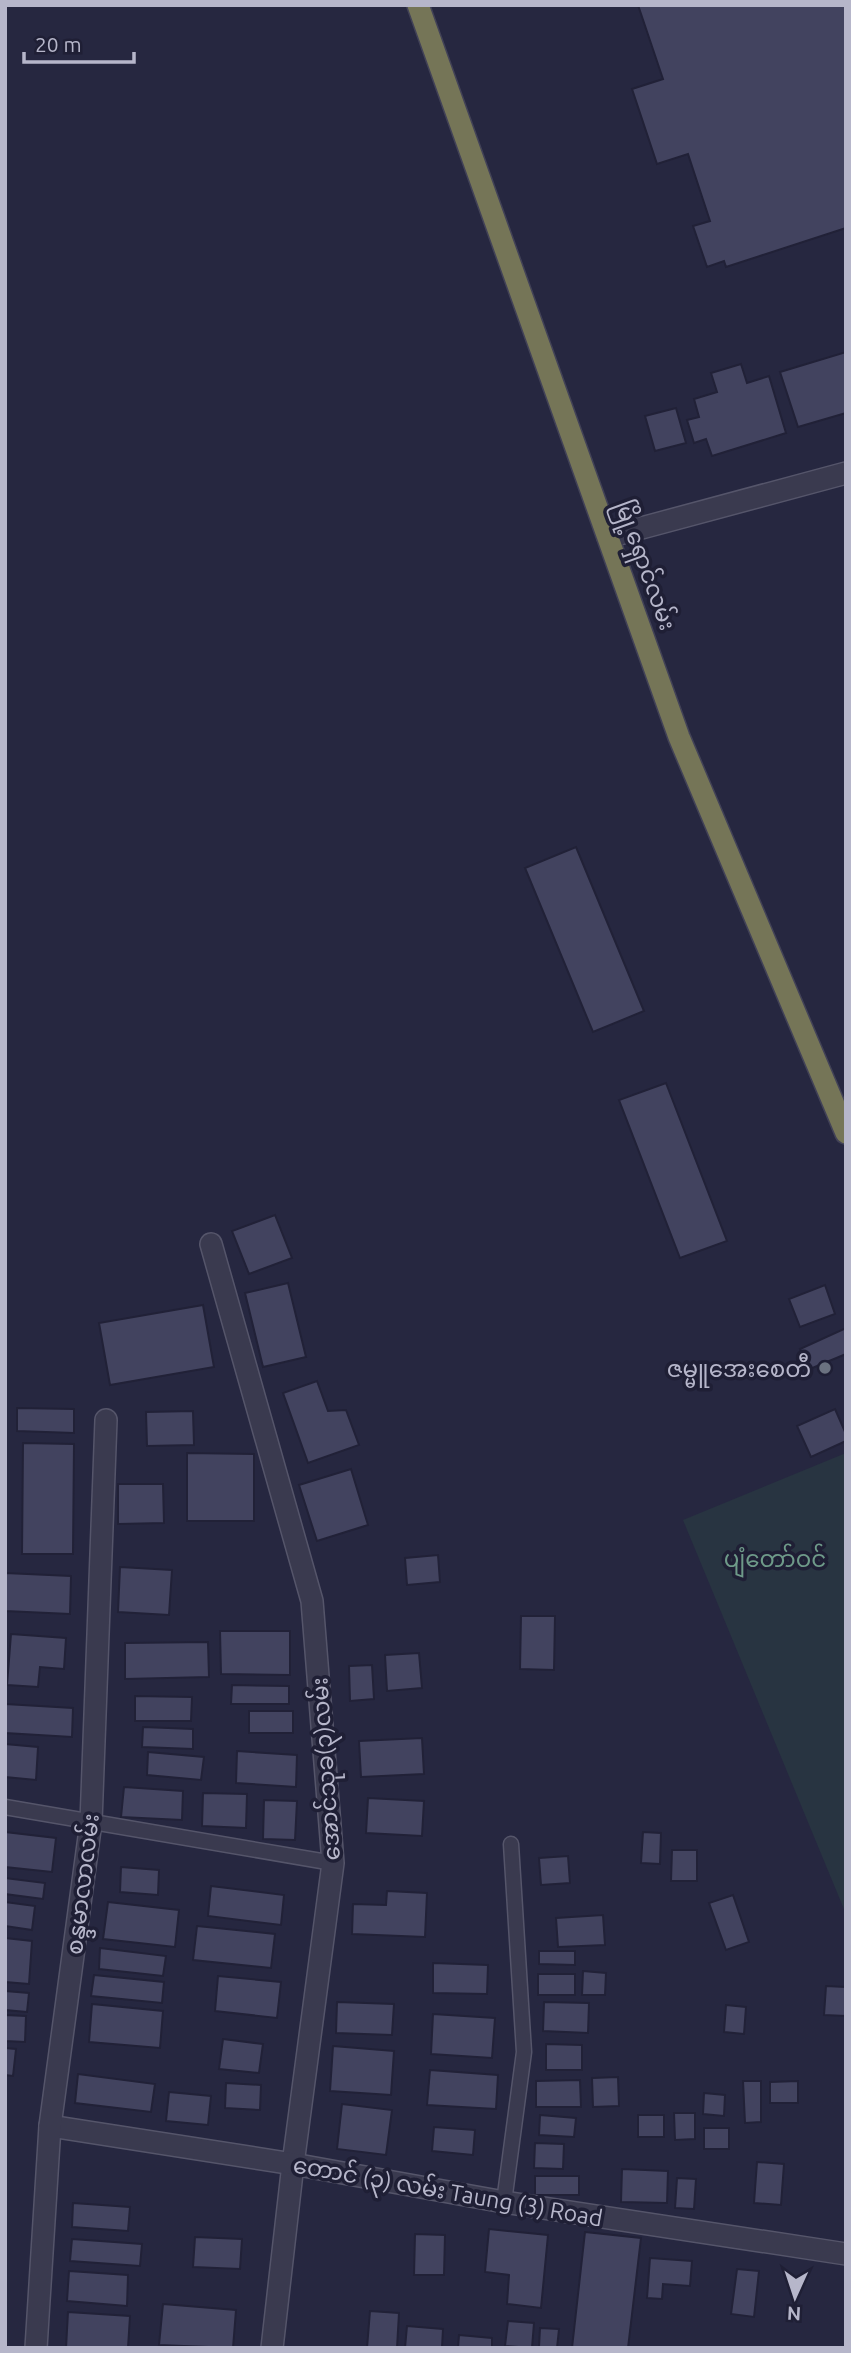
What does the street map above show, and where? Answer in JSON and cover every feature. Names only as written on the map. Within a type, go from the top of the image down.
[{"type":"highway","name":"မြို့ရှောင်လမ်း","points":[[418,5],[679,737],[846,1133]]},
{"type":"street","points":[[608,537],[846,473]]},
{"type":"street","name":"အောင်သုခ(၃)လမ်း","points":[[211,1244],[312,1601],[333,1863],[293,2164],[272,2348]]},
{"type":"street","name":"စန္ဒမာလာလမ်း","points":[[36,2348],[50,2126],[91,1822],[106,1420]]},
{"type":"street","name":"တောင် (၃) လမ်း Taung (3) Road","points":[[50,2126],[293,2164],[504,2202],[846,2254]]},
{"type":"lane","points":[[5,1807],[333,1863]]},
{"type":"lane","points":[[504,2202],[524,2052],[511,1844]]},
{"type":"green space","name":"ပျံတော်ဝင်","points":[[846,1453],[846,1914],[683,1520]]},
{"type":"building","points":[[638,5],[846,5],[846,228],[726,267],[724,261],[707,267],[693,226],[710,221],[688,154],[657,164],[632,89],[663,79]]},
{"type":"building","points":[[846,352],[846,413],[798,427],[780,372]]},
{"type":"building","points":[[741,364],[747,383],[769,376],[786,433],[712,456],[706,439],[694,443],[687,420],[699,417],[694,399],[717,392],[711,373]]},
{"type":"building","points":[[676,408],[686,443],[655,451],[645,416]]},
{"type":"building","points":[[576,847],[644,1011],[593,1032],[525,868]]},
{"type":"building","points":[[666,1083],[727,1241],[680,1258],[619,1100]]},
{"type":"building","points":[[275,1215],[292,1258],[249,1274],[232,1231]]},
{"type":"building","points":[[288,1283],[306,1357],[263,1367],[245,1293]]},
{"type":"building","points":[[825,1285],[835,1314],[800,1327],[789,1299]]},
{"type":"building","points":[[203,1305],[214,1367],[110,1385],[99,1323]]},
{"type":"building","points":[[846,1328],[846,1354],[810,1369],[800,1349]]},
{"type":"building","points":[[317,1381],[328,1411],[346,1410],[359,1445],[308,1463],[283,1393]]},
{"type":"building","points":[[17,1408],[74,1409],[74,1433],[17,1431]]},
{"type":"building","points":[[835,1409],[846,1434],[846,1441],[811,1457],[797,1426]]},
{"type":"building","points":[[193,1411],[194,1445],[147,1446],[146,1412]]},
{"type":"building","points":[[23,1443],[74,1444],[73,1554],[22,1554]]},
{"type":"building","points":[[187,1453],[254,1454],[254,1521],[187,1521]]},
{"type":"building","points":[[351,1469],[368,1525],[317,1541],[299,1485]]},
{"type":"building","points":[[118,1484],[163,1484],[164,1523],[118,1524]]},
{"type":"building","points":[[438,1555],[440,1582],[407,1585],[405,1558]]},
{"type":"building","points":[[120,1567],[172,1570],[169,1615],[118,1612]]},
{"type":"building","points":[[5,1573],[71,1576],[70,1614],[5,1611]]},
{"type":"building","points":[[521,1616],[555,1616],[554,1670],[520,1669]]},
{"type":"building","points":[[220,1631],[290,1631],[290,1675],[221,1674]]},
{"type":"building","points":[[11,1634],[66,1638],[64,1669],[40,1667],[38,1687],[7,1685]]},
{"type":"building","points":[[208,1642],[209,1677],[125,1679],[125,1643]]},
{"type":"building","points":[[419,1653],[422,1688],[387,1691],[385,1655]]},
{"type":"building","points":[[372,1665],[374,1699],[350,1701],[349,1666]]},
{"type":"building","points":[[232,1685],[289,1686],[289,1704],[231,1704]]},
{"type":"building","points":[[135,1696],[192,1697],[191,1721],[135,1721]]},
{"type":"building","points":[[5,1704],[73,1708],[72,1737],[5,1733]]},
{"type":"building","points":[[249,1711],[293,1711],[293,1733],[249,1733]]},
{"type":"building","points":[[143,1727],[193,1729],[193,1749],[142,1747]]},
{"type":"building","points":[[422,1738],[424,1774],[361,1777],[359,1741]]},
{"type":"building","points":[[5,1744],[38,1747],[36,1780],[5,1777]]},
{"type":"building","points":[[237,1751],[297,1755],[296,1787],[236,1783]]},
{"type":"building","points":[[148,1752],[204,1757],[201,1780],[147,1775]]},
{"type":"building","points":[[124,1787],[183,1791],[182,1820],[121,1817]]},
{"type":"building","points":[[203,1793],[247,1794],[246,1828],[202,1826]]},
{"type":"building","points":[[368,1798],[424,1801],[422,1836],[366,1833]]},
{"type":"building","points":[[264,1800],[297,1801],[295,1840],[263,1839]]},
{"type":"building","points":[[5,1832],[56,1838],[52,1872],[5,1867]]},
{"type":"building","points":[[643,1832],[661,1833],[660,1864],[641,1863]]},
{"type":"building","points":[[672,1850],[697,1850],[697,1881],[671,1881]]},
{"type":"building","points":[[568,1856],[570,1883],[541,1885],[539,1858]]},
{"type":"building","points":[[121,1867],[159,1870],[158,1895],[120,1892]]},
{"type":"building","points":[[5,1878],[45,1883],[43,1899],[5,1894]]},
{"type":"building","points":[[211,1886],[284,1895],[281,1925],[208,1916]]},
{"type":"building","points":[[387,1891],[427,1893],[425,1937],[352,1934],[353,1904],[386,1905]]},
{"type":"building","points":[[733,1895],[749,1942],[726,1950],[709,1903]]},
{"type":"building","points":[[5,1902],[35,1906],[32,1930],[5,1926]]},
{"type":"building","points":[[108,1902],[179,1910],[175,1947],[103,1939]]},
{"type":"building","points":[[603,1915],[605,1945],[558,1947],[556,1918]]},
{"type":"building","points":[[197,1926],[275,1934],[271,1968],[193,1960]]},
{"type":"building","points":[[5,1938],[32,1941],[29,1984],[5,1982]]},
{"type":"building","points":[[100,1948],[166,1956],[163,1976],[99,1969]]},
{"type":"building","points":[[539,1951],[575,1951],[575,1965],[539,1964]]},
{"type":"building","points":[[433,1963],[488,1965],[487,1994],[433,1993]]},
{"type":"building","points":[[583,1971],[606,1973],[605,1995],[582,1995]]},
{"type":"building","points":[[538,1974],[575,1974],[575,1995],[538,1995]]},
{"type":"building","points":[[94,1975],[164,1982],[162,2003],[91,1996]]},
{"type":"building","points":[[218,1976],[281,1982],[277,2018],[215,2011]]},
{"type":"building","points":[[826,1986],[846,1987],[846,2016],[824,2015]]},
{"type":"building","points":[[5,1991],[29,1993],[27,2012],[5,2010]]},
{"type":"building","points":[[337,2002],[394,2004],[392,2035],[336,2033]]},
{"type":"building","points":[[544,2002],[589,2003],[588,2033],[543,2031]]},
{"type":"building","points":[[92,2004],[163,2011],[160,2048],[89,2042]]},
{"type":"building","points":[[726,2005],[746,2007],[744,2034],[724,2032]]},
{"type":"building","points":[[433,2014],[495,2018],[492,2058],[431,2054]]},
{"type":"building","points":[[5,2015],[26,2016],[25,2042],[5,2041]]},
{"type":"building","points":[[223,2039],[263,2044],[259,2073],[219,2069]]},
{"type":"building","points":[[546,2044],[582,2045],[582,2070],[546,2070]]},
{"type":"building","points":[[333,2046],[394,2051],[391,2095],[330,2091]]},
{"type":"building","points":[[5,2048],[16,2049],[13,2076],[5,2075]]},
{"type":"building","points":[[430,2070],[498,2075],[496,2109],[427,2105]]},
{"type":"building","points":[[78,2074],[155,2084],[151,2112],[75,2103]]},
{"type":"building","points":[[618,2077],[619,2106],[593,2107],[592,2078]]},
{"type":"building","points":[[580,2080],[581,2107],[536,2107],[536,2081]]},
{"type":"building","points":[[743,2081],[761,2081],[761,2122],[745,2123]]},
{"type":"building","points":[[798,2081],[798,2103],[770,2103],[770,2082]]},
{"type":"building","points":[[226,2083],[261,2085],[260,2110],[225,2108]]},
{"type":"building","points":[[169,2092],[211,2096],[208,2125],[166,2121]]},
{"type":"building","points":[[704,2093],[725,2095],[724,2116],[703,2114]]},
{"type":"building","points":[[342,2104],[392,2110],[386,2155],[337,2149]]},
{"type":"building","points":[[674,2113],[695,2113],[695,2139],[675,2140]]},
{"type":"building","points":[[540,2115],[576,2118],[574,2137],[539,2135]]},
{"type":"building","points":[[638,2115],[664,2115],[664,2137],[638,2137]]},
{"type":"building","points":[[434,2127],[475,2130],[473,2155],[432,2151]]},
{"type":"building","points":[[704,2128],[729,2128],[729,2149],[704,2149]]},
{"type":"building","points":[[535,2143],[564,2144],[563,2169],[534,2168]]},
{"type":"building","points":[[757,2162],[784,2164],[781,2205],[754,2203]]},
{"type":"building","points":[[622,2169],[668,2171],[667,2203],[621,2202]]},
{"type":"building","points":[[535,2176],[579,2176],[579,2195],[535,2195]]},
{"type":"building","points":[[677,2178],[696,2179],[694,2209],[675,2208]]},
{"type":"building","points":[[73,2203],[130,2207],[128,2231],[72,2227]]},
{"type":"building","points":[[489,2229],[548,2235],[541,2308],[507,2304],[509,2275],[485,2272]]},
{"type":"building","points":[[585,2232],[641,2238],[628,2348],[572,2348]]},
{"type":"building","points":[[415,2234],[445,2235],[444,2275],[414,2275]]},
{"type":"building","points":[[195,2237],[242,2239],[240,2269],[193,2267]]},
{"type":"building","points":[[72,2239],[142,2244],[140,2266],[70,2261]]},
{"type":"building","points":[[650,2258],[692,2261],[690,2286],[663,2284],[662,2299],[647,2298]]},
{"type":"building","points":[[737,2269],[759,2271],[754,2317],[731,2314]]},
{"type":"building","points":[[69,2271],[128,2275],[127,2306],[67,2301]]},
{"type":"building","points":[[163,2304],[236,2310],[233,2348],[159,2345]]},
{"type":"building","points":[[370,2311],[399,2313],[397,2348],[367,2348]]},
{"type":"building","points":[[68,2312],[130,2316],[128,2348],[66,2348]]},
{"type":"building","points":[[508,2321],[534,2323],[532,2348],[505,2346]]},
{"type":"building","points":[[407,2326],[443,2329],[442,2348],[405,2348]]},
{"type":"building","points":[[540,2328],[559,2329],[557,2348],[539,2347]]},
{"type":"building","points":[[459,2335],[492,2338],[492,2348],[458,2348]]},
{"type":"place","name":"ဇမ္မူအေးစေတီ","points":[[825,1368]]}]
